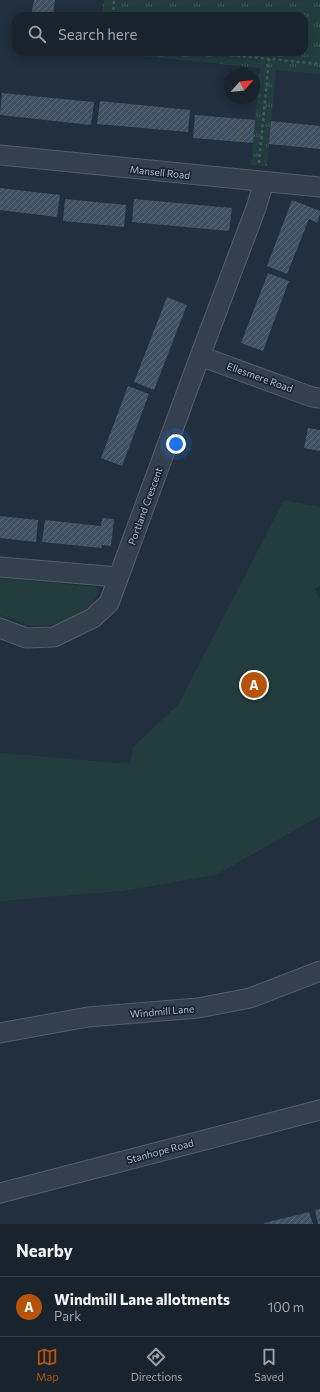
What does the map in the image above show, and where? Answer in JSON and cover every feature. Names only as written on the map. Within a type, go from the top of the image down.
[{"type":"street","name":"Mansell Road","points":[[0,155],[320,187]]},
{"type":"street","name":"Portland Crescent","points":[[0,628],[26,638],[54,637],[93,618],[109,603],[256,208],[260,182]]},
{"type":"street","name":"Ellesmere Road","points":[[200,356],[312,397],[320,398]]},
{"type":"street","points":[[0,567],[118,577]]},
{"type":"street","name":"Windmill Lane","points":[[0,1033],[88,1017],[198,1008],[250,998],[320,971]]},
{"type":"street","name":"Stanhope Road","points":[[0,1193],[320,1110]]},
{"type":"path","points":[[113,12],[114,0]]},
{"type":"path","points":[[240,56],[320,64]]},
{"type":"path","points":[[260,182],[269,59]]},
{"type":"green space","points":[[104,0],[320,0],[320,74],[276,70],[267,166],[251,165],[257,104],[260,104],[260,68],[140,56],[308,56],[308,12],[102,12]]},
{"type":"green space","points":[[284,500],[320,507],[320,586],[315,589],[320,599],[320,816],[216,875],[122,891],[0,901],[0,753],[130,764],[133,747],[178,705]]},
{"type":"green space","points":[[0,578],[96,587],[99,590],[92,605],[73,618],[52,625],[28,625],[0,615]]},
{"type":"building","points":[[34,0],[55,0],[54,12],[32,12]]},
{"type":"building","points":[[2,93],[94,102],[91,125],[0,115]]},
{"type":"building","points":[[100,101],[190,110],[188,132],[97,124]]},
{"type":"building","points":[[195,115],[255,120],[253,143],[193,138]]},
{"type":"building","points":[[271,121],[320,126],[320,149],[269,144]]},
{"type":"building","points":[[0,188],[60,195],[57,217],[0,210]]},
{"type":"building","points":[[65,199],[126,205],[124,227],[63,221]]},
{"type":"building","points":[[134,199],[232,208],[229,231],[132,222]]},
{"type":"building","points":[[292,200],[320,211],[320,214],[317,223],[309,219],[287,274],[267,266]]},
{"type":"building","points":[[268,273],[289,281],[263,351],[241,343]]},
{"type":"building","points":[[167,297],[187,305],[154,390],[134,382]]},
{"type":"building","points":[[128,386],[149,394],[122,466],[101,458]]},
{"type":"building","points":[[308,428],[320,430],[320,451],[304,448]]},
{"type":"building","points":[[0,516],[38,520],[36,542],[0,538]]},
{"type":"building","points":[[102,518],[114,519],[111,546],[102,545],[101,548],[42,542],[45,520],[101,526]]},
{"type":"building","points":[[320,1209],[320,1224],[318,1224],[315,1210]]},
{"type":"building","points":[[309,1212],[313,1224],[264,1223]]},
{"type":"place","name":"Windmill Lane allotments","points":[[254,685]]}]
